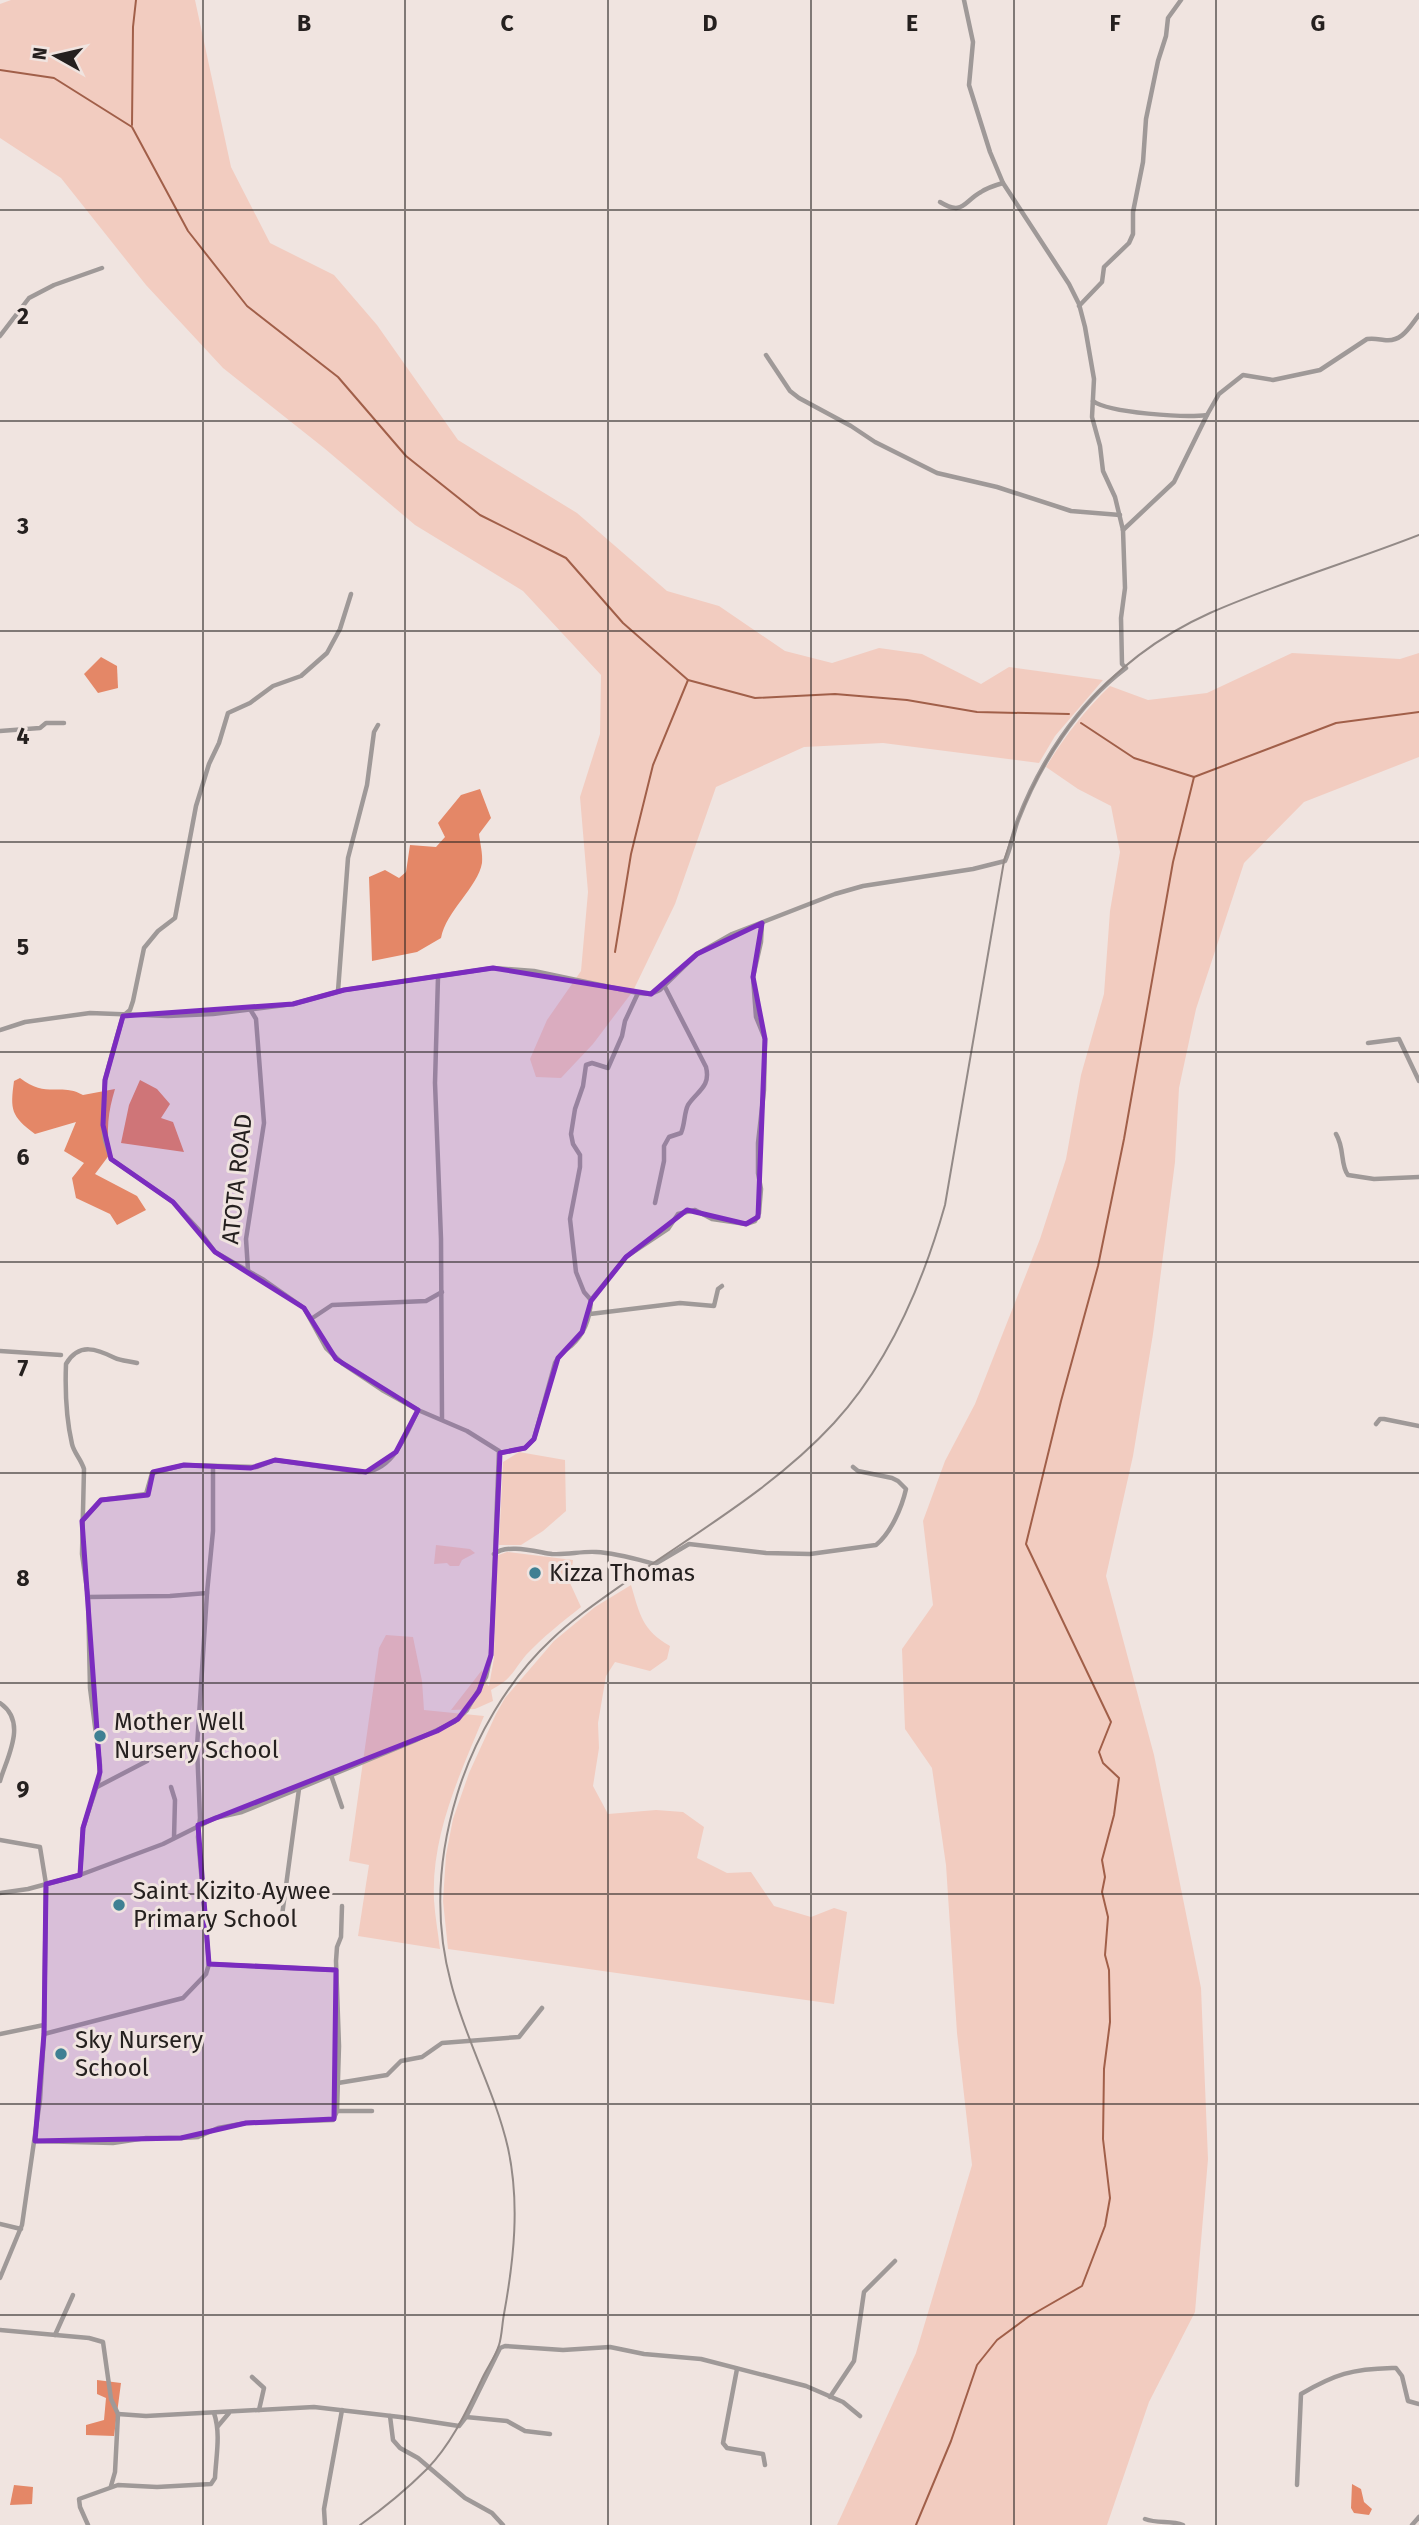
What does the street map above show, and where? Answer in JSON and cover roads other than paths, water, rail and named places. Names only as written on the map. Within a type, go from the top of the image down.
[{"type":"street","points":[[0,1030],[25,1022],[80,1014],[212,1014],[293,1004],[338,991],[493,968],[523,969],[651,994],[665,987],[697,954],[732,934],[835,894],[863,886],[973,869],[1005,861],[1028,795],[1054,748],[1093,698],[1126,668],[1122,664],[1121,618],[1125,588],[1123,530],[1115,497],[1103,471],[1100,446],[1092,418],[1094,379],[1079,306],[1055,261],[1003,183],[968,85],[974,42],[964,0]]},
{"type":"street","points":[[1079,306],[1102,282],[1104,267],[1129,243],[1133,234],[1133,212],[1143,162],[1146,119],[1158,61],[1167,34],[1168,18],[1181,0]]},
{"type":"street","points":[[940,202],[953,208],[964,207],[982,191],[1003,183]]},
{"type":"street","points":[[0,335],[29,298],[54,285],[102,268]]},
{"type":"street","points":[[1123,530],[1174,482],[1219,394],[1243,375],[1273,380],[1320,370],[1367,339],[1387,341],[1404,335],[1419,315]]},
{"type":"street","points":[[766,355],[790,391],[799,398],[875,442],[937,473],[997,487],[1071,512],[1120,515]]},
{"type":"street","points":[[1092,401],[1116,410],[1192,417],[1207,415]]},
{"type":"street","points":[[351,594],[341,629],[327,653],[301,676],[273,686],[250,703],[228,713],[196,806],[175,918],[148,941],[141,955],[132,1006],[123,1016],[105,1080],[103,1125],[111,1159],[173,1202],[215,1252],[294,1299],[304,1308],[319,1338],[335,1359],[373,1385],[482,1440],[500,1453],[525,1448],[534,1439],[555,1363],[560,1354],[583,1332],[590,1314],[591,1300],[580,1284],[576,1272],[570,1219],[580,1167],[579,1155],[572,1139],[574,1113],[583,1086],[586,1065],[593,1063],[608,1068],[638,993]]},
{"type":"street","points":[[0,731],[40,728],[46,723],[64,723]]},
{"type":"street","points":[[338,991],[350,845],[368,785],[374,732],[378,725]]},
{"type":"street","points":[[591,1300],[626,1257],[668,1229],[678,1214],[695,1210],[712,1219],[746,1224],[752,1223],[758,1217],[761,1189],[758,1139],[764,1090],[765,1039],[756,1017],[753,977],[761,942],[762,923]]},
{"type":"street","points":[[439,977],[435,1083],[440,1174],[442,1419]]},
{"type":"street","points":[[655,1203],[665,1142],[669,1137],[681,1133],[687,1108],[702,1091],[708,1078],[706,1067],[665,987]]},
{"type":"street","name":"ATOTA ROAD","points":[[248,1270],[246,1239],[264,1123],[256,1019],[250,1008]]},
{"type":"street","points":[[1368,1043],[1399,1039],[1419,1081]]},
{"type":"street","points":[[1336,1134],[1342,1143],[1343,1167],[1348,1175],[1374,1179],[1419,1177]]},
{"type":"street","points":[[590,1314],[680,1303],[714,1306],[718,1289],[722,1286]]},
{"type":"street","points":[[311,1319],[332,1305],[426,1301],[442,1292]]},
{"type":"street","points":[[80,1875],[85,1821],[100,1765],[90,1680],[88,1597],[82,1555],[83,1469],[71,1438],[66,1397],[67,1361],[85,1349],[106,1352],[117,1359],[137,1363]]},
{"type":"street","points":[[0,1352],[61,1355]]},
{"type":"street","points":[[82,1521],[101,1500],[146,1494],[153,1472],[184,1465],[257,1467],[275,1460],[366,1472],[387,1463],[396,1452],[418,1410]]},
{"type":"street","points":[[1376,1424],[1380,1419],[1384,1419],[1419,1426]]},
{"type":"street","points":[[0,1893],[28,1889],[124,1860],[215,1818],[242,1812],[437,1731],[458,1719],[467,1710],[482,1685],[490,1662],[493,1554],[500,1453]]},
{"type":"street","points":[[493,1554],[507,1549],[528,1549],[553,1554],[598,1552],[655,1564],[689,1544],[766,1553],[810,1554],[876,1545],[895,1518],[905,1489],[898,1481],[858,1471],[853,1466]]},
{"type":"street","points":[[44,2034],[183,1998],[190,1994],[206,1974],[209,1964],[198,1827],[200,1818],[197,1747],[212,1531],[213,1467]]},
{"type":"street","points":[[88,1597],[207,1594]]},
{"type":"street","points":[[0,1703],[7,1708],[13,1719],[14,1737],[0,1781]]},
{"type":"street","points":[[96,1788],[147,1761],[154,1745]]},
{"type":"street","points":[[331,1775],[342,1807]]},
{"type":"street","points":[[171,1787],[175,1800],[174,1838]]},
{"type":"street","points":[[281,1923],[299,1788]]},
{"type":"street","points":[[0,1840],[40,1846],[46,1884],[44,2034],[35,2141],[21,2229],[0,2278]]},
{"type":"street","points":[[35,2141],[113,2143],[146,2138],[198,2137],[224,2126],[246,2123],[333,2120],[337,2112],[339,2022],[336,1970],[342,1906]]},
{"type":"street","points":[[209,1964],[336,1970]]},
{"type":"street","points":[[338,2083],[382,2077],[401,2061],[422,2057],[442,2043],[519,2037],[542,2008]]},
{"type":"street","points":[[0,2034],[44,2025]]},
{"type":"street","points":[[337,2112],[372,2110]]},
{"type":"street","points":[[0,2224],[21,2229]]},
{"type":"street","points":[[830,2397],[854,2361],[864,2292],[895,2261]]},
{"type":"street","points":[[55,2335],[73,2295]]},
{"type":"street","points":[[0,2330],[93,2338],[103,2342],[111,2399],[118,2414],[115,2472],[111,2486]]},
{"type":"street","points":[[118,2414],[146,2416],[229,2413],[302,2407],[459,2426],[502,2346],[563,2350],[610,2347],[644,2354],[701,2359],[806,2386],[843,2402],[860,2416]]},
{"type":"street","points":[[1297,2484],[1301,2393],[1322,2381],[1353,2370],[1396,2368],[1402,2376],[1408,2402],[1419,2404]]},
{"type":"street","points":[[737,2369],[723,2443],[727,2448],[762,2454],[765,2465]]},
{"type":"street","points":[[253,2377],[264,2388],[259,2410]]},
{"type":"street","points":[[325,2525],[324,2509],[342,2410]]},
{"type":"street","points":[[88,2525],[79,2499],[111,2486],[211,2484],[215,2478],[218,2427],[214,2413]]},
{"type":"street","points":[[218,2427],[229,2413]]},
{"type":"street","points":[[390,2416],[396,2444],[418,2458],[465,2498],[492,2513],[503,2525]]},
{"type":"street","points":[[466,2417],[507,2421],[525,2431],[550,2434]]},
{"type":"street","points":[[1412,2525],[1419,2517]]},
{"type":"street","points":[[1145,2519],[1184,2525]]},
{"type":"waterway","points":[[132,125],[133,27],[136,0]]},
{"type":"waterway","points":[[0,70],[54,78],[132,127],[188,231],[247,306],[338,377],[406,456],[480,515],[566,558],[623,623],[688,680],[755,698],[835,694],[907,700],[977,712],[1069,714]]},
{"type":"waterway","points":[[615,952],[631,854],[653,765],[688,680]]},
{"type":"waterway","points":[[1081,723],[1134,758],[1194,777],[1336,723],[1419,712]]},
{"type":"waterway","points":[[916,2525],[951,2441],[977,2365],[997,2340],[1028,2317],[1082,2286],[1105,2226],[1110,2198],[1103,2139],[1104,2069],[1110,2022],[1109,1970],[1105,1955],[1108,1917],[1102,1892],[1105,1877],[1102,1860],[1114,1815],[1119,1778],[1103,1763],[1099,1752],[1111,1722],[1026,1544],[1098,1266],[1124,1139],[1173,862],[1194,777]]},
{"type":"railway","points":[[360,2525],[427,2469],[451,2438],[499,2345],[511,2273],[515,2210],[508,2148],[457,2004],[446,1959],[440,1912],[442,1865],[451,1818],[464,1774],[483,1732],[521,1673],[551,1640],[591,1607],[738,1505],[788,1466],[834,1423],[854,1399],[888,1348],[915,1292],[945,1205],[1004,861],[1035,782],[1055,746],[1079,713],[1106,683],[1137,656],[1210,613],[1419,535]]},
{"type":"place","name":"Kizza Thomas","points":[[535,1573]]},
{"type":"place","name":"Mother Well Nursery School","points":[[100,1736]]},
{"type":"place","name":"Saint Kizito Aywee Primary School","points":[[119,1905]]},
{"type":"place","name":"Sky Nursery School","points":[[61,2054]]}]
